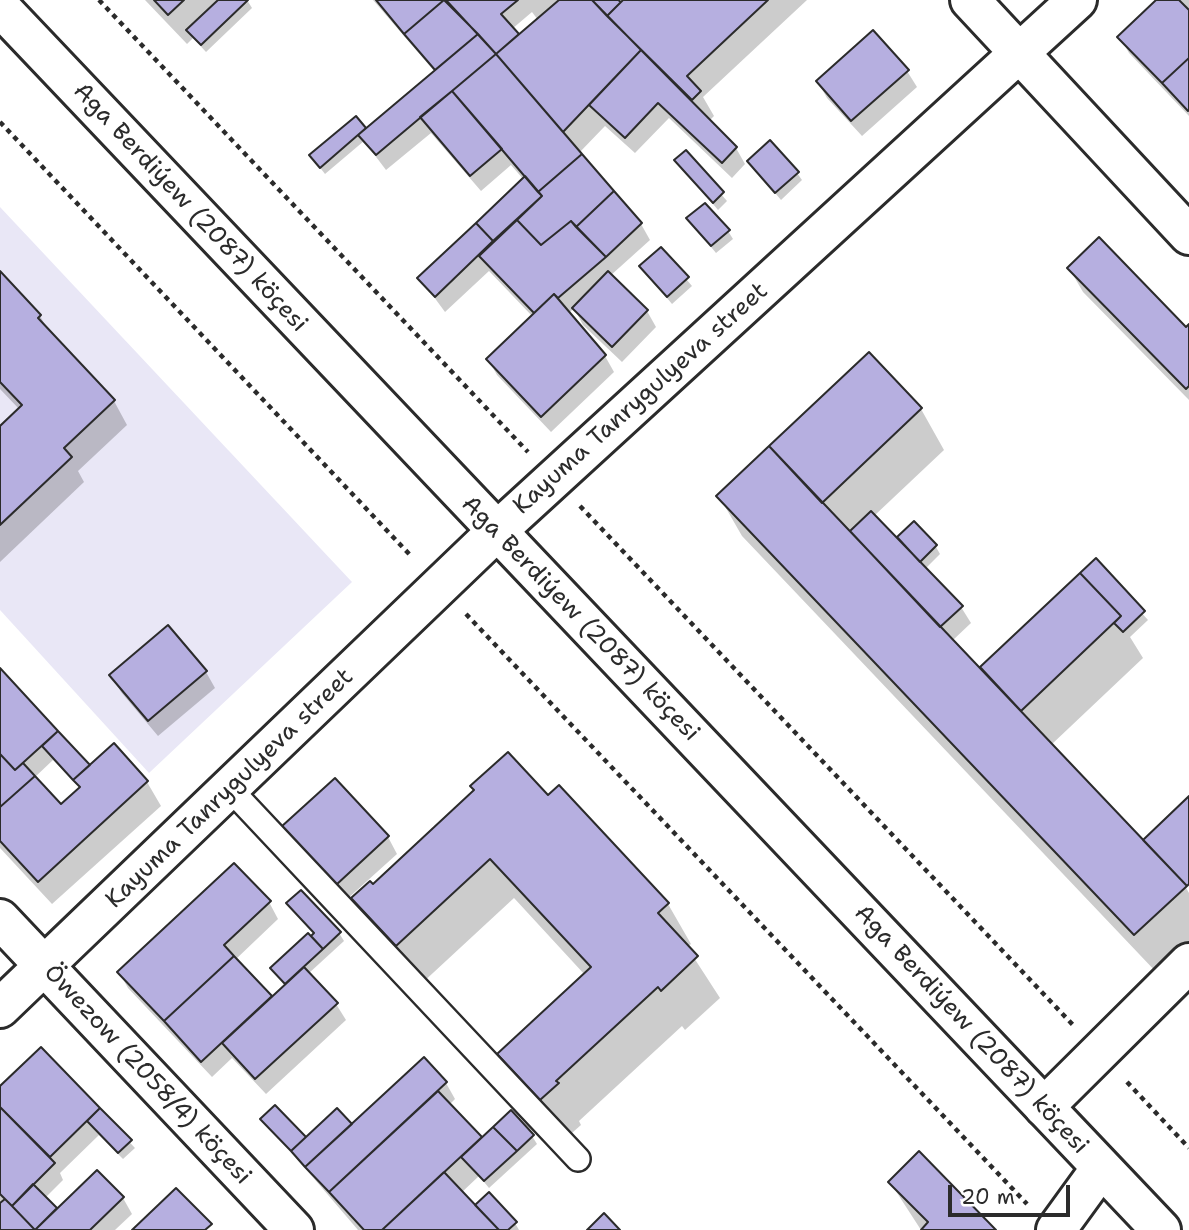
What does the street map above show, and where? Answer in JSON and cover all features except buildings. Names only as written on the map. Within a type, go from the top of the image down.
[{"type":"street","points":[[971,0],[1189,235]]},
{"type":"street","name":"Kayuma Tanrygulyeva street","points":[[0,1008],[497,531],[1077,0]]},
{"type":"street","name":"Aga Berdiýew (2087) köçesi","points":[[0,7],[1161,1230]]},
{"type":"street","name":"Öwezow (2058/4) köçesi","points":[[0,919],[294,1230]]},
{"type":"street","points":[[1044,1107],[1189,963]]},
{"type":"street","points":[[1044,1220],[1101,1168]]},
{"type":"lane","points":[[230,789],[578,1159]]},
{"type":"path","points":[[99,0],[1189,1148]]},
{"type":"path","points":[[0,122],[1044,1220]]},
{"type":"shaded area","points":[[0,207],[352,582],[149,773],[0,610]]}]
